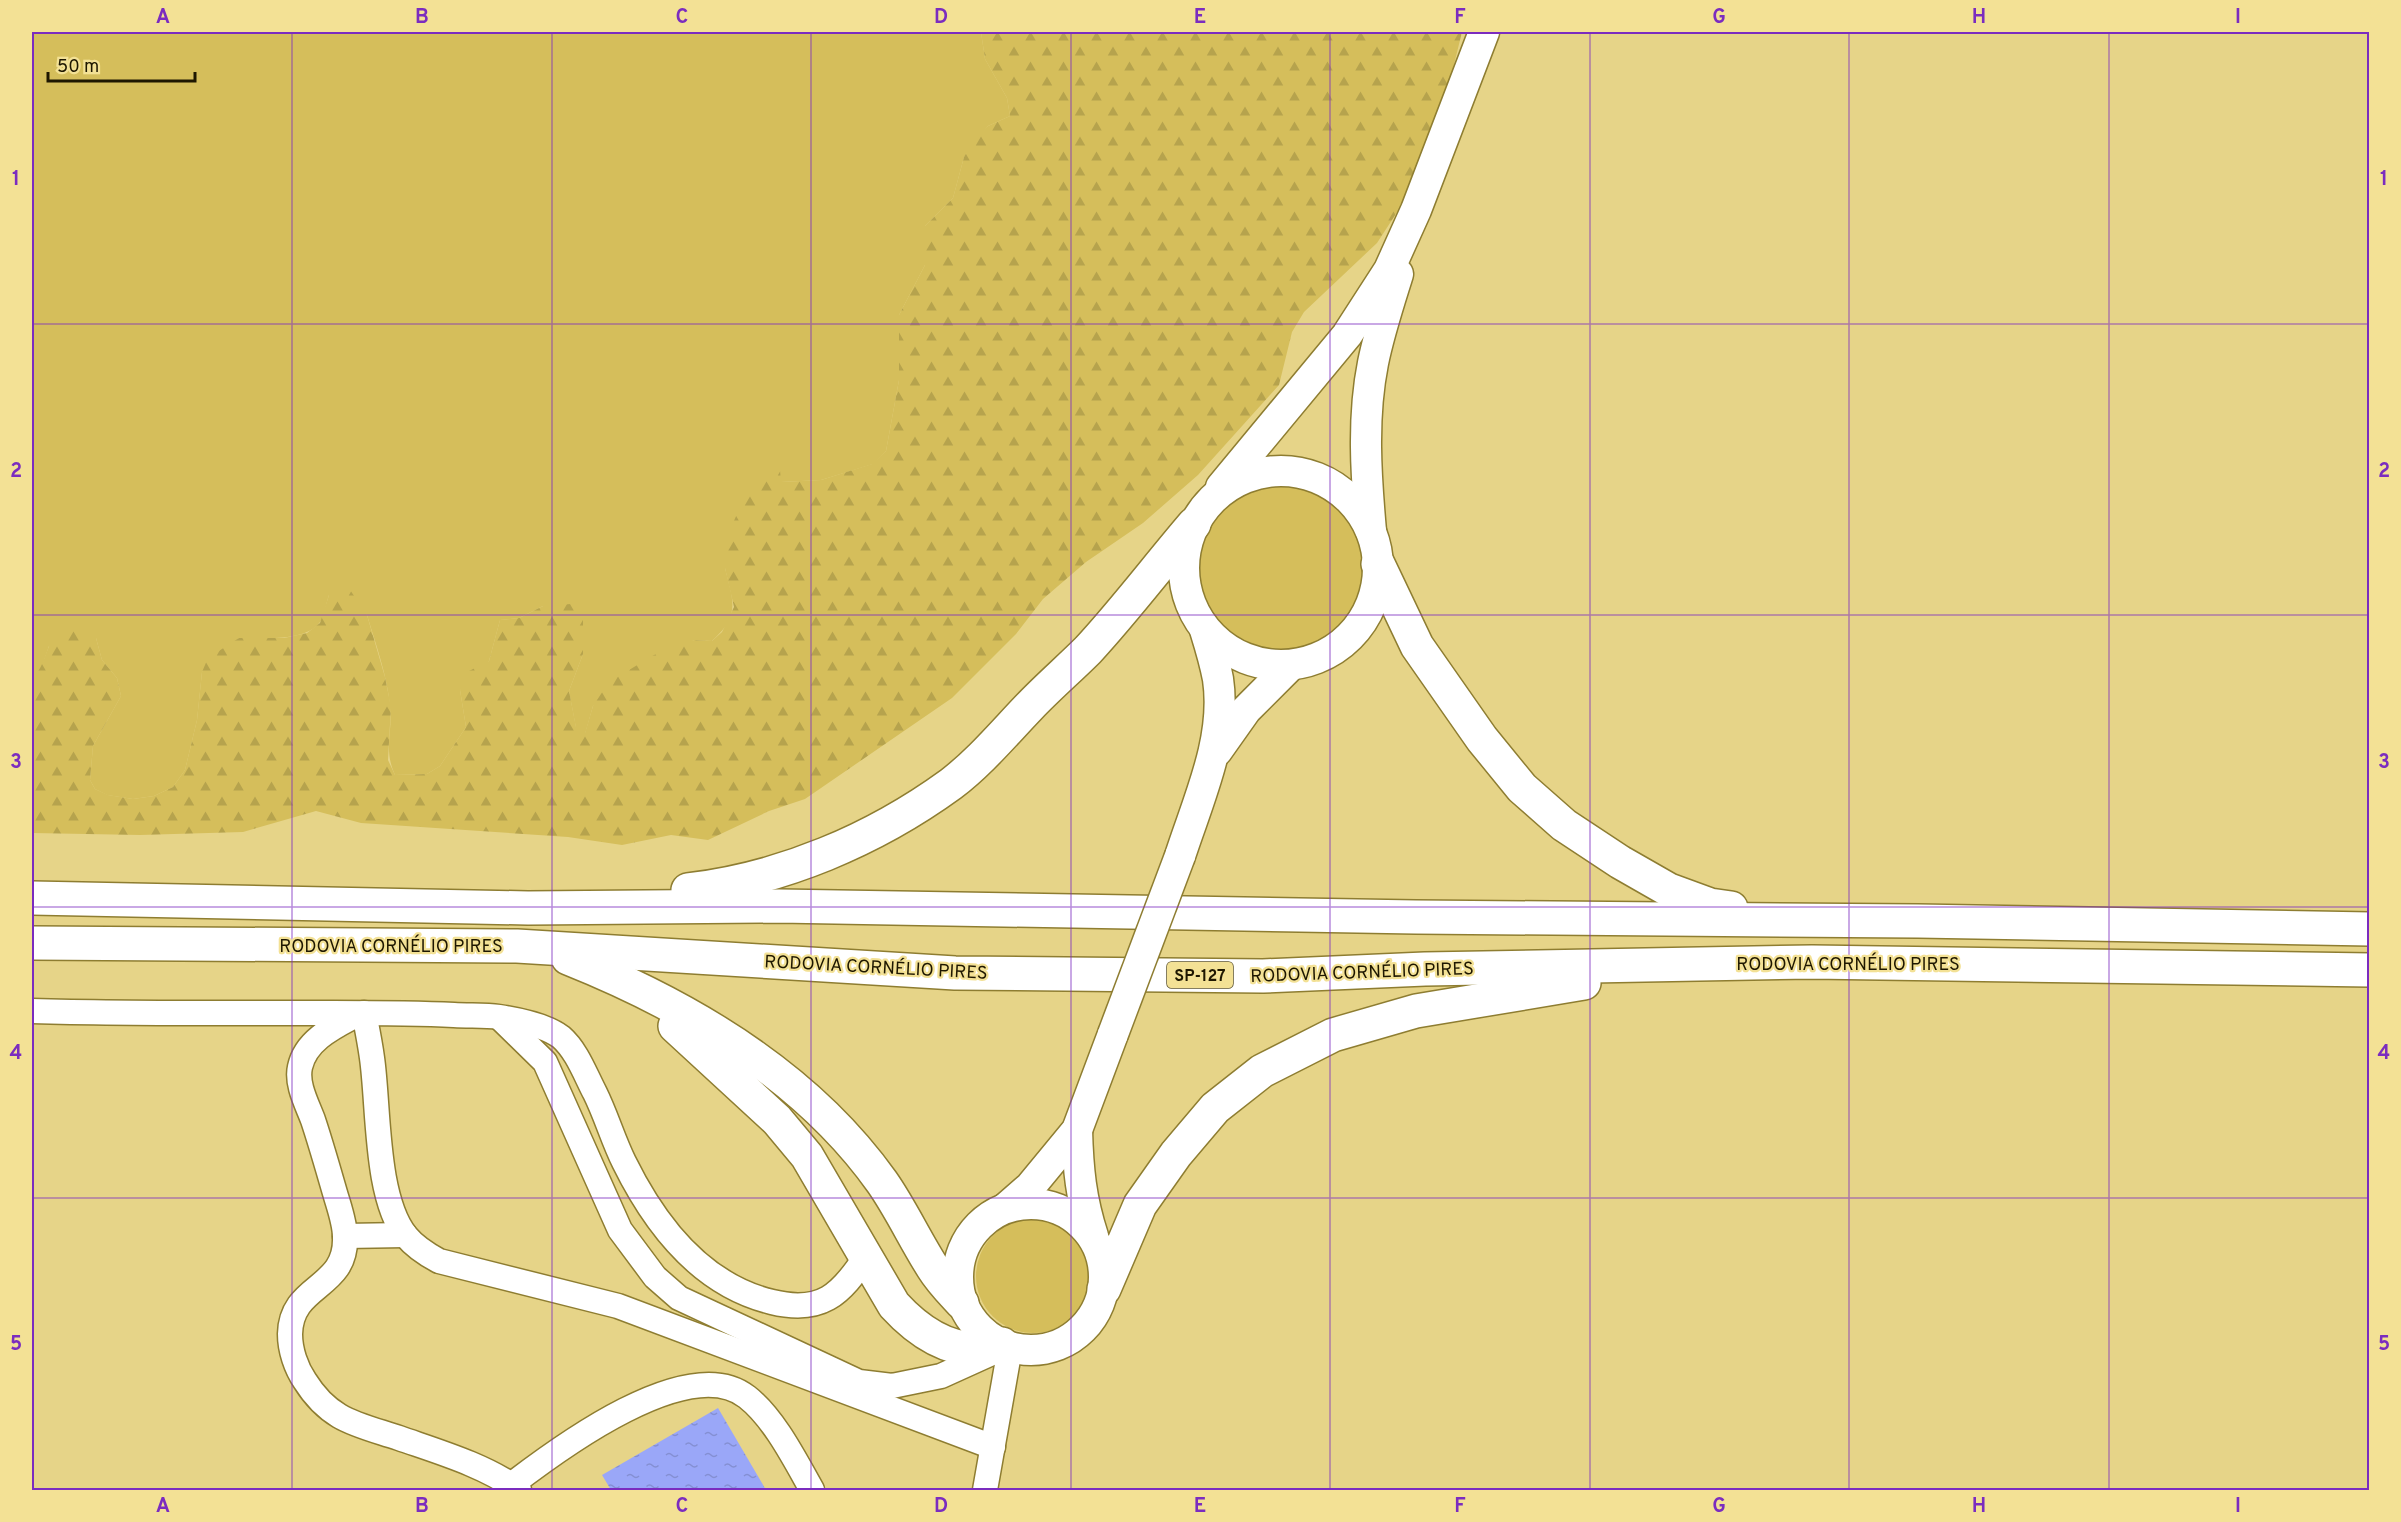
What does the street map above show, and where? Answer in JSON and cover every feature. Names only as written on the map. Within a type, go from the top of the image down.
[{"type":"highway","points":[[528,908],[727,885],[792,867],[850,843],[903,815],[952,783],[976,762],[1088,649],[1202,513]]},
{"type":"highway","points":[[1375,550],[1417,646],[1482,739],[1522,788],[1564,825],[1620,862],[1669,890],[1710,906],[1834,922]]},
{"type":"highway","points":[[32,898],[528,908],[779,906],[1404,917],[2370,929]]},
{"type":"highway","name":"RODOVIA CORNÉLIO PIRES","points":[[32,943],[517,946],[955,973],[1263,976],[1425,969],[1812,962],[2370,970]]},
{"type":"highway","points":[[517,946],[564,956],[612,976],[687,1014],[780,1073],[840,1129],[882,1183],[935,1271],[962,1304]]},
{"type":"highway","points":[[1104,1289],[1140,1205],[1176,1154],[1215,1108],[1262,1071],[1333,1035],[1416,1011],[1707,964]]},
{"type":"highway","points":[[612,976],[705,1052],[777,1120],[807,1156],[894,1305],[920,1329],[944,1342],[978,1349],[1006,1346]]},
{"type":"main road","points":[[1077,1131],[1078,1170],[1083,1205],[1101,1255],[1104,1289],[1095,1313],[1079,1333],[1057,1347],[1032,1351],[1006,1346],[988,1337],[972,1322],[962,1304],[957,1280],[960,1257],[969,1235],[986,1218],[1007,1207],[1030,1187],[1077,1131],[1180,856],[1211,759],[1220,708],[1218,680],[1205,630],[1191,606],[1184,578],[1185,551],[1202,513],[1347,335],[1389,270],[1416,210],[1484,32]]},
{"type":"main road","points":[[1205,630],[1229,651],[1258,663],[1290,666],[1327,653],[1343,643],[1363,621],[1375,594],[1375,550],[1366,476],[1367,425],[1373,365],[1416,210]]},
{"type":"main road","points":[[1202,513],[1236,481],[1267,471],[1300,472],[1331,484],[1356,506],[1375,550]]},
{"type":"main road","points":[[1211,759],[1246,710],[1290,666]]},
{"type":"main road","points":[[1007,1207],[1032,1203],[1056,1207],[1078,1220],[1094,1239]]},
{"type":"street","points":[[32,1011],[362,1013],[499,1017],[546,1028],[561,1038],[573,1051],[604,1111],[623,1161],[652,1214],[683,1251],[725,1286],[757,1299],[779,1304],[804,1305],[829,1299],[848,1284],[866,1256]]},
{"type":"street","points":[[362,1013],[372,1057],[384,1175],[390,1203],[405,1235],[418,1249],[439,1261],[618,1306],[857,1388],[892,1386],[941,1376],[1006,1346]]},
{"type":"street","points":[[362,1013],[328,1031],[314,1043],[304,1056],[299,1076],[345,1236],[341,1264],[330,1278],[305,1298],[294,1311],[290,1348],[304,1381],[323,1404],[336,1415],[355,1425],[465,1462],[515,1488],[562,1446],[620,1412],[673,1390],[721,1384],[746,1396],[766,1417],[812,1491]]},
{"type":"street","points":[[499,1017],[544,1062],[620,1230],[656,1276],[679,1298],[857,1388],[993,1447]]},
{"type":"street","points":[[634,1248],[665,1229]]},
{"type":"street","points":[[345,1236],[405,1235]]},
{"type":"street","points":[[986,1491],[1006,1346]]},
{"type":"street","points":[[721,1384],[732,1347]]},
{"type":"green space","points":[[32,32],[981,32],[985,59],[1007,98],[1010,116],[988,126],[964,157],[953,198],[925,226],[925,265],[899,315],[899,380],[886,451],[873,464],[821,480],[781,482],[725,568],[732,599],[731,615],[721,632],[712,641],[694,640],[593,706],[585,734],[576,728],[569,691],[583,654],[543,606],[519,618],[500,620],[489,661],[460,690],[466,727],[440,766],[427,774],[395,775],[390,757],[389,694],[367,615],[329,595],[322,619],[314,628],[305,633],[282,638],[239,638],[202,672],[197,720],[185,770],[173,787],[154,796],[133,799],[107,795],[95,789],[90,780],[93,746],[121,696],[117,678],[102,660],[96,638],[49,646],[40,672],[32,678]]},
{"type":"green space","points":[[981,32],[1462,32],[1447,93],[1405,200],[1377,243],[1304,312],[1292,332],[1279,385],[1198,475],[1143,523],[1086,562],[1043,599],[1016,634],[952,698],[805,799],[769,811],[708,840],[671,835],[622,845],[568,837],[361,823],[316,811],[243,832],[140,835],[32,833],[32,678],[37,673],[55,637],[74,625],[90,630],[96,638],[102,660],[117,678],[121,696],[93,746],[90,780],[95,789],[108,795],[133,799],[154,796],[173,787],[185,770],[197,720],[202,672],[208,658],[239,638],[284,638],[307,633],[320,623],[329,595],[344,581],[367,615],[385,677],[391,707],[388,760],[395,775],[427,774],[440,766],[466,727],[460,690],[463,674],[489,661],[500,620],[519,618],[543,606],[571,604],[583,610],[583,654],[569,691],[576,727],[585,733],[593,706],[609,682],[654,655],[694,640],[712,641],[722,632],[734,607],[725,568],[726,539],[752,480],[774,468],[780,470],[781,482],[821,480],[872,464],[886,451],[899,380],[899,315],[925,265],[925,226],[953,198],[964,157],[974,141],[988,126],[1010,116],[1007,98],[985,59]]},
{"type":"green space","points":[[1280,485],[1312,492],[1326,499],[1338,510],[1349,522],[1356,536],[1363,568],[1356,600],[1349,614],[1338,626],[1326,637],[1312,644],[1280,651],[1248,644],[1234,637],[1222,626],[1211,614],[1204,600],[1197,568],[1204,536],[1211,522],[1222,510],[1234,499],[1248,492]]},
{"type":"green space","points":[[1033,1219],[1055,1223],[1074,1235],[1086,1254],[1090,1276],[1086,1298],[1074,1317],[1055,1329],[1033,1333],[1011,1329],[992,1317],[980,1298],[976,1276],[980,1254],[992,1235],[1011,1223]]},
{"type":"water","points":[[718,1408],[766,1490],[611,1490],[602,1475]]}]
